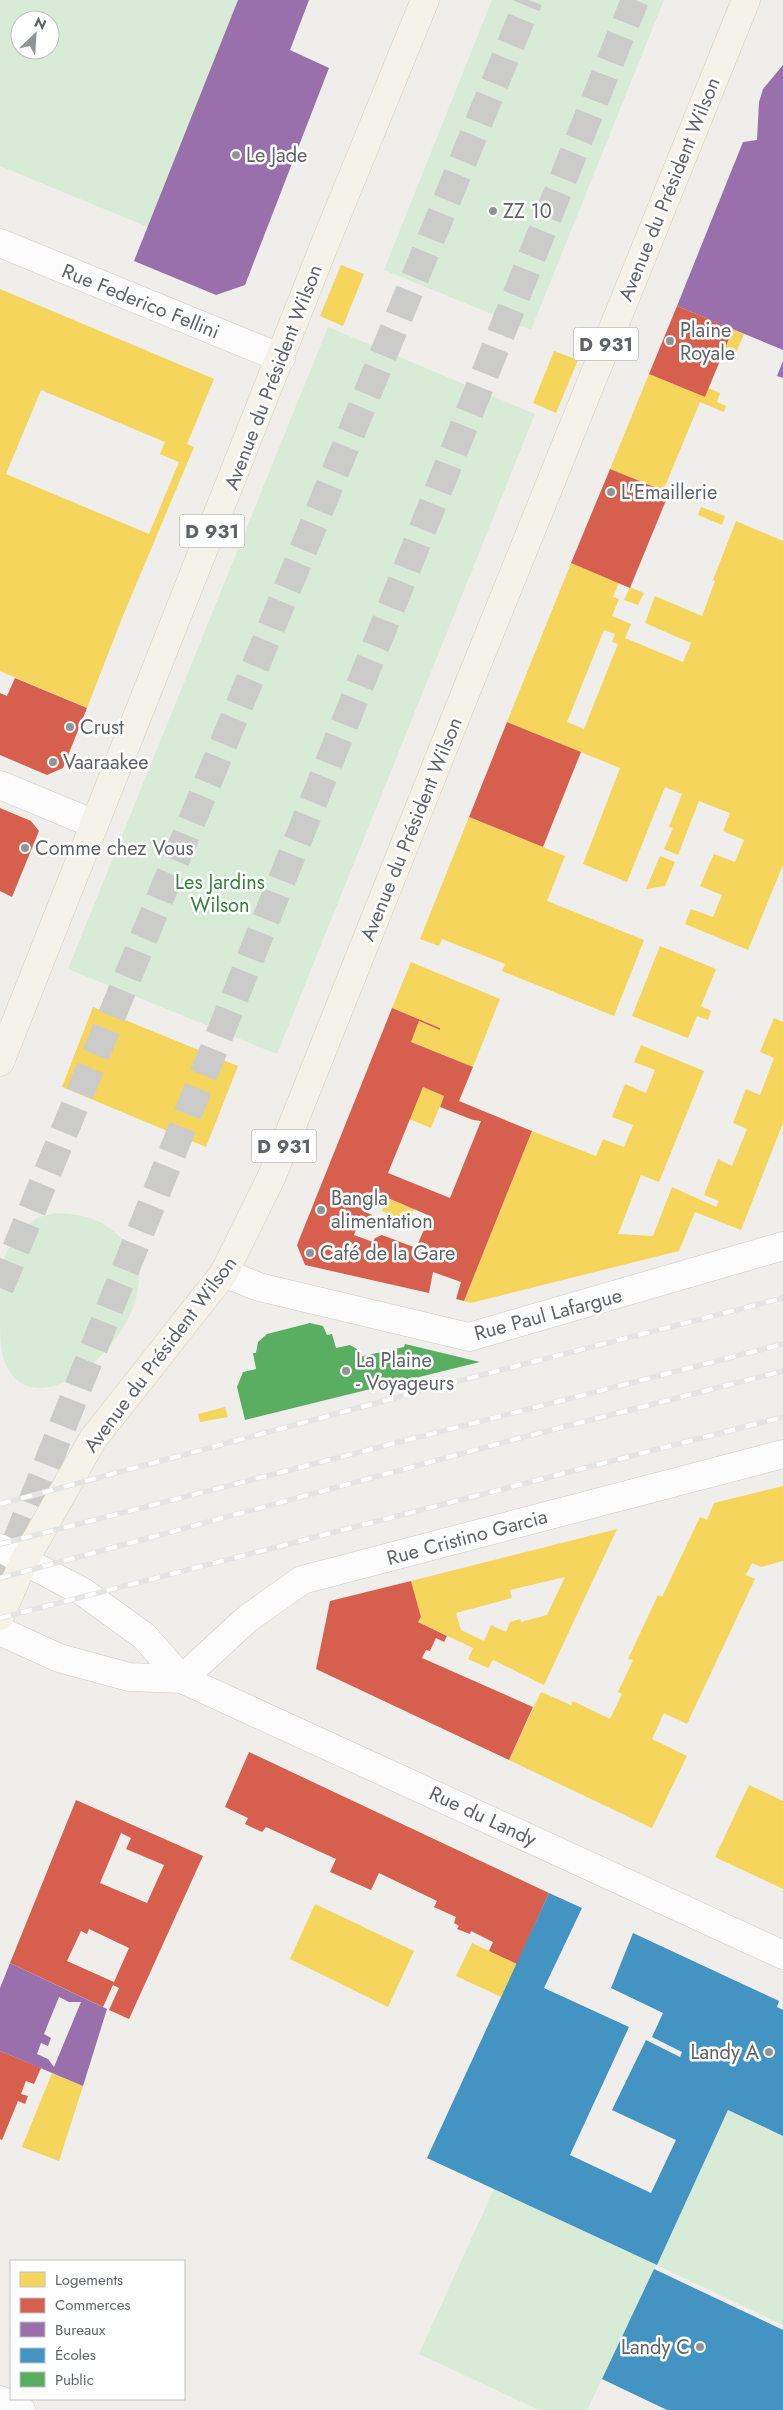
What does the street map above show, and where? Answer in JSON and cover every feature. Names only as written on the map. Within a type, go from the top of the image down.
[{"type":"main road","name":"Avenue du Président Wilson","points":[[0,1062],[324,246],[425,0]]},
{"type":"main road","name":"Avenue du Président Wilson","points":[[0,1616],[24,1561],[93,1439],[224,1274],[272,1176],[466,689],[746,0]]},
{"type":"street","name":"Rue Federico Fellini","points":[[0,243],[281,358]]},
{"type":"street","points":[[0,785],[94,824]]},
{"type":"street","name":"Rue Paul Lafargue","points":[[224,1274],[259,1287],[469,1337],[783,1246]]},
{"type":"street","name":"Rue Cristino Garcia","points":[[182,1679],[247,1619],[302,1580],[783,1454]]},
{"type":"street","name":"Rue du Landy","points":[[0,1548],[83,1592],[144,1636],[182,1679]]},
{"type":"street","name":"Rue du Landy","points":[[0,1632],[59,1658],[129,1677],[182,1679],[783,1955]]},
{"type":"street","points":[[0,2400],[21,2410]]},
{"type":"green space","points":[[0,0],[238,0],[148,227],[0,166]]},
{"type":"green space","points":[[492,0],[664,0],[531,330],[384,270]]},
{"type":"green space","name":"Les Jardins Wilson","points":[[328,327],[535,414],[277,1054],[68,969]]},
{"type":"green space","points":[[58,1213],[87,1217],[102,1223],[125,1242],[138,1269],[135,1301],[121,1332],[98,1359],[71,1379],[43,1388],[19,1382],[3,1357],[0,1329],[0,1271],[9,1248],[27,1226],[39,1217]]},
{"type":"green space","points":[[728,2110],[783,2136],[783,2325],[657,2265]]},
{"type":"green space","points":[[494,2189],[657,2265],[587,2410],[539,2410],[419,2354]]},
{"type":"building: Logements","points":[[341,265],[364,274],[343,326],[320,316]]},
{"type":"building: Logements","points":[[0,289],[214,379],[187,444],[194,447],[122,618],[87,708],[0,671]],"holes":[[[41,390],[165,442],[160,454],[179,462],[149,534],[6,474]]]},
{"type":"building: Logements","points":[[733,329],[744,334],[733,360],[722,356]]},
{"type":"building: Logements","points":[[554,351],[578,360],[556,413],[533,403]]},
{"type":"building: Logements","points":[[649,374],[705,397],[708,388],[720,393],[717,402],[726,406],[724,412],[700,402],[663,491],[610,469]]},
{"type":"building: Logements","points":[[678,487],[691,492],[687,501],[675,496]]},
{"type":"building: Logements","points":[[701,507],[725,516],[722,525],[698,515]]},
{"type":"building: Logements","points":[[736,521],[783,541],[783,865],[748,950],[685,924],[691,909],[713,917],[722,895],[700,886],[714,854],[735,862],[744,840],[723,831],[730,813],[699,801],[678,855],[664,849],[673,828],[669,827],[682,794],[665,787],[627,882],[583,864],[620,768],[507,722],[571,563],[619,583],[613,597],[619,599],[612,616],[631,624],[625,638],[683,662],[691,643],[645,623],[655,596],[702,616],[715,581],[713,580]],"holes":[[[604,630],[615,634],[612,642],[618,644],[584,729],[567,722]]]},
{"type":"building: Logements","points":[[630,587],[644,593],[638,605],[624,600]]},
{"type":"building: Logements","points":[[469,817],[565,856],[547,901],[644,940],[614,1016],[502,971],[505,964],[442,939],[439,946],[420,939]]},
{"type":"building: Logements","points":[[660,856],[675,862],[665,886],[646,889]]},
{"type":"building: Logements","points":[[660,946],[716,969],[701,1006],[711,1011],[708,1020],[697,1016],[688,1038],[632,1016]]},
{"type":"building: Logements","points":[[411,962],[500,999],[473,1067],[411,1042],[419,1021],[440,1030],[440,1028],[392,1008]]},
{"type":"building: Logements","points":[[93,1007],[238,1066],[206,1147],[62,1087]]},
{"type":"building: Logements","points":[[774,1018],[783,1022],[783,1123],[741,1230],[695,1212],[679,1251],[471,1303],[464,1301],[532,1131],[596,1156],[603,1139],[624,1147],[633,1125],[612,1117],[625,1084],[646,1093],[655,1070],[634,1062],[641,1045],[704,1071],[659,1182],[641,1175],[618,1234],[653,1236],[672,1187],[716,1207],[719,1201],[704,1195],[718,1159],[732,1166],[747,1129],[733,1123],[746,1089],[760,1095],[774,1058],[760,1052]]},
{"type":"building: Logements","points":[[423,1087],[444,1096],[431,1128],[409,1119]]},
{"type":"building: Logements","points":[[387,1198],[414,1209],[408,1222],[382,1211]]},
{"type":"building: Logements","points":[[225,1407],[228,1417],[200,1422],[198,1414]]},
{"type":"building: Logements","points":[[783,1486],[783,1561],[761,1567],[752,1563],[746,1575],[755,1579],[687,1724],[664,1713],[652,1739],[687,1756],[652,1828],[509,1760],[541,1692],[571,1705],[573,1701],[610,1719],[622,1694],[618,1692],[633,1660],[628,1659],[658,1595],[662,1597],[700,1517],[707,1520],[714,1503]]},
{"type":"building: Logements","points":[[617,1529],[544,1685],[493,1660],[488,1668],[468,1659],[473,1648],[418,1622],[421,1617],[411,1581]],"holes":[[[565,1577],[547,1615],[521,1622],[520,1619],[510,1622],[506,1632],[491,1625],[484,1641],[461,1630],[456,1613],[512,1598],[510,1590]]]},
{"type":"building: Logements","points":[[749,1785],[783,1801],[783,1889],[715,1857]]},
{"type":"building: Logements","points":[[315,1904],[414,1951],[388,2007],[290,1959]]},
{"type":"building: Logements","points":[[472,1943],[517,1964],[501,1997],[456,1976]]},
{"type":"building: Logements","points":[[52,2073],[83,2086],[59,2161],[22,2147]]},
{"type":"building: Commerces","points":[[677,306],[733,329],[705,397],[649,374]]},
{"type":"building: Commerces","points":[[610,469],[669,493],[630,588],[571,563]]},
{"type":"building: Commerces","points":[[15,678],[87,708],[63,768],[47,775],[0,755],[0,693],[7,696]]},
{"type":"building: Commerces","points":[[507,722],[581,752],[543,847],[469,817]]},
{"type":"building: Commerces","points":[[0,808],[31,821],[39,831],[12,897],[0,891]]},
{"type":"building: Commerces","points":[[392,1008],[440,1028],[440,1030],[419,1021],[411,1042],[473,1067],[459,1101],[532,1131],[464,1301],[456,1299],[461,1282],[433,1272],[429,1293],[305,1265],[297,1245]],"holes":[[[423,1087],[444,1096],[440,1107],[473,1120],[481,1121],[450,1198],[388,1173]],[[381,1195],[430,1216],[416,1248],[382,1235],[375,1238],[373,1242],[354,1235],[358,1223],[367,1227],[372,1215],[364,1211],[369,1198]]]},
{"type":"building: Commerces","points":[[411,1581],[421,1617],[418,1622],[447,1636],[444,1642],[436,1638],[430,1651],[426,1650],[422,1658],[533,1707],[509,1760],[316,1669],[330,1601]]},
{"type":"building: Commerces","points":[[249,1752],[549,1893],[517,1964],[489,1951],[493,1942],[471,1931],[470,1934],[457,1929],[459,1926],[454,1923],[456,1917],[434,1907],[437,1901],[379,1873],[371,1890],[330,1872],[336,1859],[266,1827],[262,1832],[245,1824],[248,1818],[225,1807]]},
{"type":"building: Commerces","points":[[76,1800],[203,1856],[129,2019],[109,2010],[119,1988],[113,1985],[103,2007],[10,1963]],"holes":[[[121,1833],[131,1838],[126,1849],[164,1865],[147,1903],[100,1883]],[[89,1929],[129,1948],[114,1982],[67,1961],[81,1931],[87,1934]]]},
{"type":"building: Commerces","points":[[0,2051],[41,2068],[34,2084],[26,2081],[21,2094],[28,2096],[25,2104],[18,2101],[2,2140],[0,2139]]},
{"type":"building: Bureaux","name":"Le Jade","points":[[238,0],[309,0],[290,50],[329,68],[245,285],[216,295],[134,261]]},
{"type":"building: Bureaux","points":[[783,65],[783,350],[677,306],[743,142],[757,140],[759,102],[763,89]]},
{"type":"building: Bureaux","points":[[783,361],[783,378],[777,376]]},
{"type":"building: Bureaux","points":[[10,1963],[107,2009],[83,2086],[0,2051],[0,1988]],"holes":[[[59,1997],[69,2002],[81,2002],[54,2067],[48,2059],[37,2054],[41,2043],[48,2046],[51,2038],[44,2034]]]},
{"type":"building: Écoles","points":[[549,1893],[582,1908],[544,1988],[629,2027],[570,2155],[651,2193],[676,2140],[612,2110],[646,2040],[680,2057],[682,2052],[652,2037],[663,2013],[611,1988],[633,1933],[779,2001],[777,2007],[783,2010],[783,2136],[728,2110],[657,2265],[427,2158]]},
{"type":"building: Écoles","name":"Landy C","points":[[654,2269],[783,2330],[783,2410],[667,2410],[602,2379]]},
{"type":"building: Public","name":"La Plaine - Voyageurs","points":[[310,1323],[323,1326],[327,1335],[332,1334],[336,1348],[350,1345],[357,1349],[359,1357],[404,1347],[405,1344],[480,1362],[245,1420],[237,1387],[243,1372],[256,1369],[253,1353],[256,1353],[258,1342],[267,1334]]},
{"type":"tunnel","points":[[0,1288],[529,0]]},
{"type":"tunnel","points":[[0,1582],[635,0]]},
{"type":"railway","points":[[0,1504],[462,1380],[783,1298]]},
{"type":"railway","points":[[0,1544],[783,1344]]},
{"type":"railway","points":[[0,1578],[512,1440],[783,1371]]},
{"type":"railway","points":[[0,1618],[783,1417]]},
{"type":"place","name":"Le Jade","points":[[236,155]]},
{"type":"place","name":"ZZ 10","points":[[493,211]]},
{"type":"place","name":"Plaine Royale","points":[[670,341]]},
{"type":"place","name":"L'Emaillerie","points":[[611,492]]},
{"type":"place","name":"Crust","points":[[70,727]]},
{"type":"place","name":"Vaaraakee","points":[[53,762]]},
{"type":"place","name":"Comme chez Vous","points":[[25,848]]},
{"type":"place","name":"Bangla alimentation","points":[[321,1210]]},
{"type":"place","name":"Café de la Gare","points":[[310,1253]]},
{"type":"place","name":"La Plaine - Voyageurs","points":[[346,1371]]},
{"type":"place","name":"Landy A","points":[[769,2052]]},
{"type":"place","name":"Landy C","points":[[700,2347]]}]
